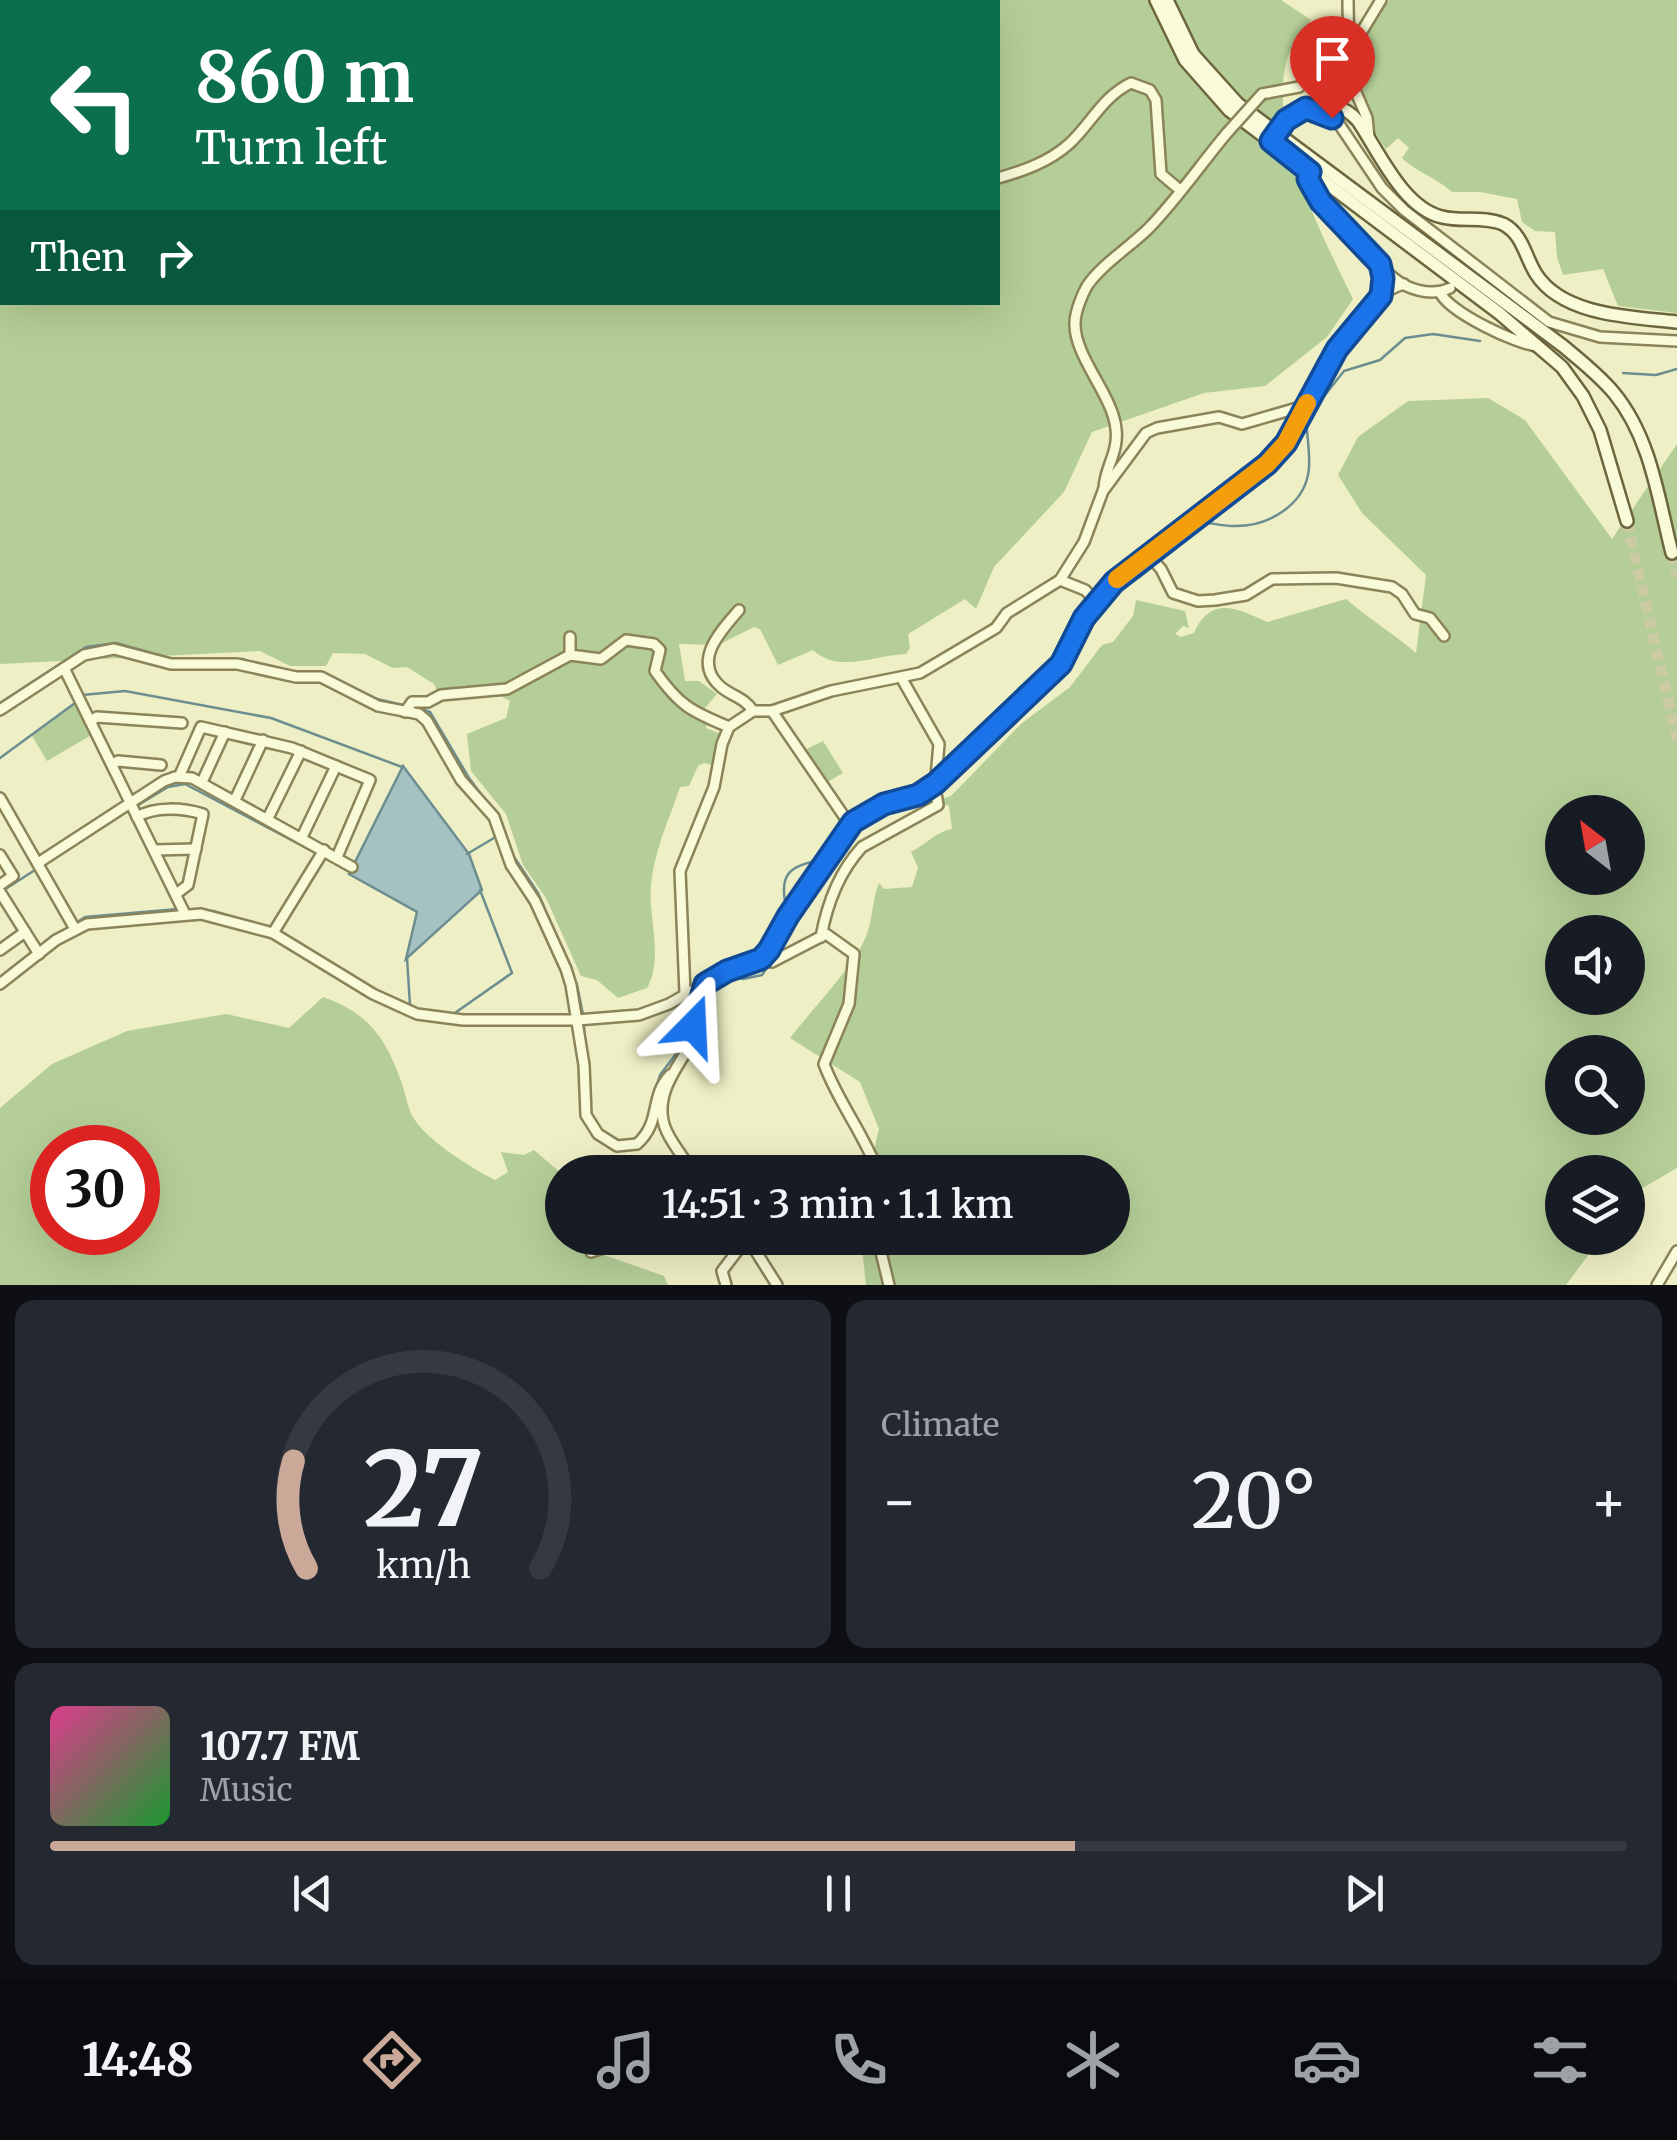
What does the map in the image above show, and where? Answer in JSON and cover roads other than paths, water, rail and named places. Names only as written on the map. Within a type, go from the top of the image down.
[{"type":"street","points":[[1156,0],[1170,35],[1199,78],[1230,110],[1274,137],[1563,346],[1605,383],[1644,444],[1672,553]]},
{"type":"street","points":[[1167,0],[1179,30],[1207,73],[1310,172],[1541,346],[1562,367],[1591,410],[1605,442],[1627,521]]},
{"type":"street","points":[[1348,0],[1349,76],[1367,118],[1369,137]]},
{"type":"street","points":[[685,993],[680,871],[714,787],[729,727],[753,711],[772,711],[832,691],[920,674],[996,628],[1007,613],[1060,580],[1084,542],[1103,491],[1105,474],[1116,454],[1113,414],[1080,343],[1075,323],[1088,286],[1153,224],[1262,94],[1299,87],[1350,51],[1380,0]]},
{"type":"street","points":[[1000,177],[1057,153],[1071,142],[1098,107],[1130,83],[1150,90],[1156,100],[1161,174],[1180,190]]},
{"type":"street","points":[[1274,137],[1286,120],[1306,108],[1326,105],[1346,110],[1410,197],[1427,211],[1447,218],[1490,221],[1511,230],[1524,246],[1538,277],[1553,292],[1597,310],[1677,322]]},
{"type":"street","points":[[1306,108],[1339,124],[1382,188],[1404,210],[1470,266],[1550,322],[1600,337],[1677,341]]},
{"type":"street","points":[[1310,172],[1308,179],[1321,202],[1404,284],[1445,290],[1449,307],[1507,338],[1541,346]]},
{"type":"street","points":[[1380,264],[1381,296]]},
{"type":"street","points":[[767,961],[789,914],[850,825],[871,810],[936,788],[1061,664],[1096,601],[1114,582],[1153,560],[1267,464],[1286,443],[1337,349],[1381,296],[1404,284]]},
{"type":"street","points":[[1103,491],[1142,437],[1156,428],[1219,417],[1242,424],[1305,406]]},
{"type":"street","points":[[1153,560],[1173,593],[1198,601],[1246,595],[1272,579],[1336,578],[1392,587],[1402,594],[1415,614],[1430,618],[1444,636]]},
{"type":"street","points":[[1060,580],[1085,590],[1096,601]]},
{"type":"street","points":[[739,610],[713,643],[708,660],[722,688],[745,700],[753,711]]},
{"type":"street","points":[[570,638],[570,655]]},
{"type":"street","points":[[405,712],[412,702],[428,702],[441,695],[517,685],[570,655],[602,659],[626,640],[654,644],[660,650],[654,668],[675,699],[729,727]]},
{"type":"street","points":[[0,710],[84,655],[114,649],[171,664],[237,664],[296,677],[322,677],[378,706],[420,714],[428,721],[461,780],[494,816],[511,865],[535,901],[566,969],[577,1020],[586,1115],[598,1134],[617,1146],[636,1144],[650,1130],[658,1092],[694,1030],[705,984]]},
{"type":"street","points":[[64,668],[184,911]]},
{"type":"street","points":[[821,937],[825,914],[846,865],[862,847],[935,808],[939,744],[902,679]]},
{"type":"street","points":[[772,711],[850,825]]},
{"type":"street","points":[[92,719],[182,723]]},
{"type":"street","points":[[178,777],[201,728],[264,740],[370,780],[337,856]]},
{"type":"street","points":[[202,782],[225,732]]},
{"type":"street","points":[[235,800],[264,740]]},
{"type":"street","points":[[268,818],[301,752]]},
{"type":"street","points":[[114,763],[161,764]]},
{"type":"street","points":[[302,837],[336,766]]},
{"type":"street","points":[[39,866],[136,809],[164,781],[178,777],[202,782],[302,837],[322,854],[337,856],[352,867]]},
{"type":"street","points":[[0,798],[73,926]]},
{"type":"street","points":[[136,809],[191,810],[203,814],[188,885],[178,893]]},
{"type":"street","points":[[838,846],[846,865]]},
{"type":"street","points":[[156,849],[196,849]]},
{"type":"street","points":[[273,933],[322,854]]},
{"type":"street","points":[[0,855],[13,876],[0,891],[37,951]]},
{"type":"street","points":[[0,920],[13,911]]},
{"type":"street","points":[[0,984],[73,926],[184,911],[273,933],[373,994],[416,1014],[463,1020],[577,1020],[653,1011],[727,971],[767,961],[826,934],[854,954],[849,1004],[824,1064],[832,1086],[872,1155]]},
{"type":"street","points":[[0,950],[25,932]]},
{"type":"street","points":[[670,1075],[663,1124],[682,1155]]},
{"type":"street","points":[[1657,1285],[1677,1250]]},
{"type":"street","points":[[726,1285],[722,1272],[732,1255]]},
{"type":"street","points":[[758,1255],[777,1285]]},
{"type":"street","points":[[882,1255],[889,1285]]},
{"type":"water","points":[[403,766],[469,854],[482,890],[406,959],[417,912],[349,874]]},
{"type":"waterway","points":[[1157,561],[1163,551],[1201,522],[1229,526],[1259,523],[1293,503],[1301,493],[1309,468],[1306,419],[1344,371],[1380,360],[1405,338],[1433,334],[1480,341]]},
{"type":"waterway","points":[[1623,373],[1656,375],[1677,369]]},
{"type":"waterway","points":[[1113,590],[1129,577],[1139,577],[1152,567]]},
{"type":"waterway","points":[[1012,716],[1057,674],[1089,620]]},
{"type":"waterway","points":[[0,703],[86,647],[116,643],[176,660]]},
{"type":"waterway","points":[[193,660],[243,659],[254,664]]},
{"type":"waterway","points":[[282,670],[313,673]]},
{"type":"waterway","points":[[326,675],[377,699],[403,705]]},
{"type":"waterway","points":[[82,699],[82,695],[125,691],[271,718],[402,767]]},
{"type":"waterway","points":[[0,758],[75,703]]},
{"type":"waterway","points":[[416,707],[430,712],[469,778],[501,821],[514,857],[538,893],[565,956],[577,985],[583,1015]]},
{"type":"waterway","points":[[969,743],[1004,713]]},
{"type":"waterway","points":[[937,790],[954,776],[961,763]]},
{"type":"waterway","points":[[135,807],[168,787],[185,784],[318,854]]},
{"type":"waterway","points":[[901,805],[931,795]]},
{"type":"waterway","points":[[50,860],[128,811]]},
{"type":"waterway","points":[[5,815],[67,925]]},
{"type":"waterway","points":[[467,854],[499,835]]},
{"type":"waterway","points":[[325,857],[349,870]]},
{"type":"waterway","points":[[788,914],[784,890],[788,874],[802,865],[825,860]]},
{"type":"waterway","points":[[4,890],[35,870]]},
{"type":"waterway","points":[[170,874],[178,889]]},
{"type":"waterway","points":[[452,1015],[512,973],[480,890]]},
{"type":"waterway","points":[[40,946],[85,917],[178,909]]},
{"type":"waterway","points":[[186,909],[213,911],[262,925]]},
{"type":"waterway","points":[[771,959],[786,930]]},
{"type":"waterway","points":[[304,947],[383,994]]},
{"type":"waterway","points":[[407,958],[410,1005]]},
{"type":"waterway","points":[[696,1027],[716,984],[729,976],[743,979],[762,975],[768,966]]},
{"type":"waterway","points":[[584,1027],[589,1095]]},
{"type":"waterway","points":[[653,1098],[660,1075],[692,1033]]},
{"type":"tunnel","points":[[1627,521],[1677,740]]},
{"type":"tunnel","points":[[1672,553],[1677,577]]}]
